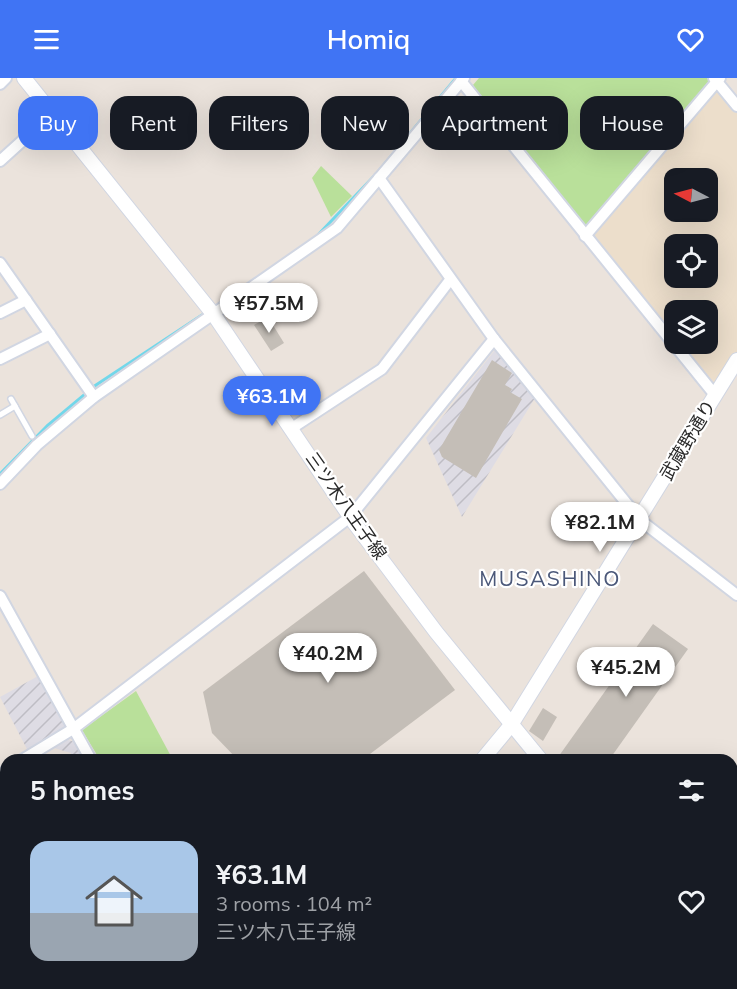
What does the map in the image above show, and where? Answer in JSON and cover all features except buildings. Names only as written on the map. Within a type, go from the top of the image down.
[{"type":"main road","name":"三ツ木八王子線","points":[[24,78],[38,96]]},
{"type":"main road","name":"三ツ木八王子線","points":[[82,150],[214,315],[350,517],[436,632],[536,754]]},
{"type":"main road","name":"武蔵野通り","points":[[487,754],[512,725],[737,360]]},
{"type":"street","points":[[0,84],[6,78]]},
{"type":"street","points":[[585,236],[717,79],[737,106]]},
{"type":"street","points":[[0,484],[35,441],[91,393],[214,315],[337,228],[462,80],[715,395]]},
{"type":"street","points":[[0,161],[18,144]]},
{"type":"street","points":[[379,178],[494,339],[639,520],[737,595]]},
{"type":"street","points":[[0,263],[91,393]]},
{"type":"street","points":[[292,428],[382,369],[450,280]]},
{"type":"street","points":[[0,313],[26,300]]},
{"type":"street","points":[[0,359],[50,334]]},
{"type":"street","points":[[32,754],[73,729],[350,517],[494,339]]},
{"type":"street","points":[[0,596],[88,754]]},
{"type":"lane","points":[[11,399],[35,441]]},
{"type":"lane","points":[[0,415],[15,406]]},
{"type":"shaded area","points":[[717,82],[737,106],[737,360],[715,395],[681,354],[718,354],[718,300],[664,300],[664,333],[585,236],[659,150],[684,150],[684,120]]},
{"type":"shaded area","points":[[495,350],[535,398],[462,517],[426,438]]},
{"type":"shaded area","points":[[40,675],[66,719],[65,728],[28,751],[0,697]]},
{"type":"shaded area","points":[[68,740],[75,742],[82,754],[71,754],[54,748]]},
{"type":"green space","points":[[479,78],[709,78],[712,82],[684,114],[684,96],[580,96],[580,150],[652,150],[584,228],[523,150],[568,150],[568,96],[482,96],[473,85]]},
{"type":"green space","points":[[321,166],[352,196],[331,217],[312,178]]},
{"type":"green space","points":[[136,691],[170,754],[96,754],[82,730]]},
{"type":"waterway","points":[[315,238],[378,172],[456,78]]},
{"type":"waterway","points":[[0,474],[47,426],[96,385],[202,315]]},
{"type":"district","name":"MUSASHINO","points":[[550,579]]}]
